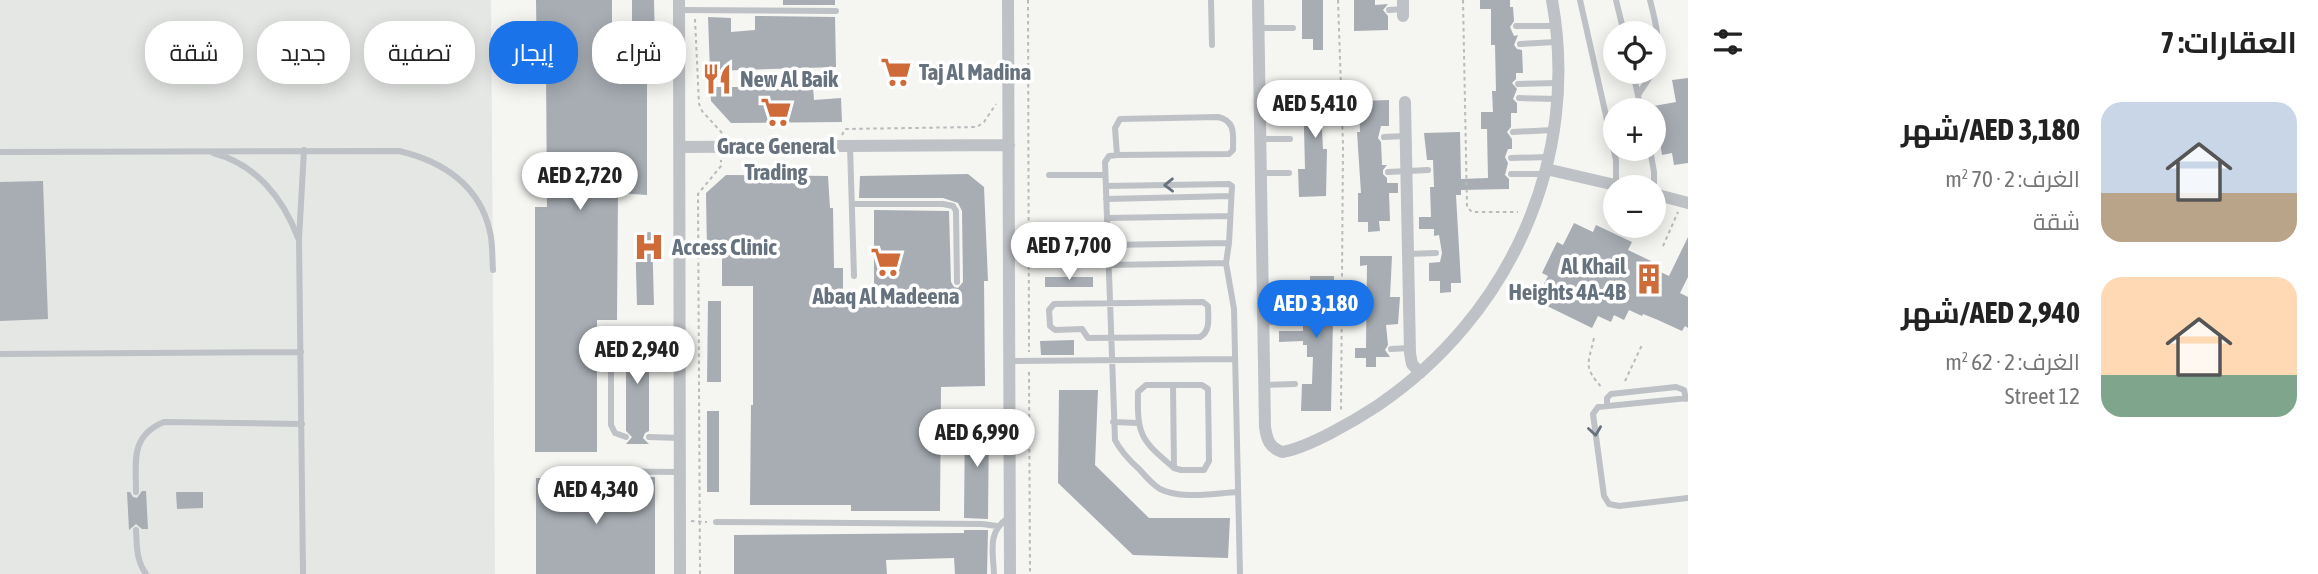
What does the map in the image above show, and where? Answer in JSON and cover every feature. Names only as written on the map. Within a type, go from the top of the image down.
[{"type":"street","points":[[1008,0],[1010,574]]},
{"type":"street","points":[[1258,0],[1266,436],[1274,449],[1282,452],[1341,427],[1388,398],[1451,344],[1489,296],[1520,241],[1546,167],[1558,83],[1556,26],[1552,0]]},
{"type":"street","points":[[679,5],[680,574]]},
{"type":"street","points":[[1405,102],[1410,348],[1412,364],[1420,373]]},
{"type":"street","points":[[680,147],[1009,145]]},
{"type":"street","points":[[1546,167],[1603,182]]},
{"type":"street","points":[[1666,196],[1686,202]]},
{"type":"lane","points":[[1211,0],[1212,45]]},
{"type":"lane","points":[[1580,0],[1618,175]]},
{"type":"lane","points":[[1616,0],[1621,21]]},
{"type":"lane","points":[[1650,0],[1654,21]]},
{"type":"lane","points":[[679,5],[695,10],[836,11]]},
{"type":"lane","points":[[1389,10],[1403,8]]},
{"type":"lane","points":[[1516,26],[1556,26]]},
{"type":"lane","points":[[1258,28],[1293,28]]},
{"type":"lane","points":[[1520,44],[1557,42]]},
{"type":"lane","points":[[1518,84],[1558,83]]},
{"type":"lane","points":[[1636,84],[1639,98]]},
{"type":"lane","points":[[1638,95],[1645,84]]},
{"type":"lane","points":[[1519,98],[1557,99]]},
{"type":"lane","points":[[1260,103],[1292,101]]},
{"type":"lane","points":[[1117,155],[1116,124],[1123,119],[1218,117],[1228,121],[1234,131],[1233,150],[1229,154],[1117,155],[1107,157],[1105,175],[1115,440],[1119,448],[1158,488],[1180,495],[1238,492]]},
{"type":"lane","points":[[1513,132],[1553,131]]},
{"type":"lane","points":[[1384,137],[1406,136]]},
{"type":"lane","points":[[1261,139],[1290,139]]},
{"type":"lane","points":[[846,146],[852,204],[854,276]]},
{"type":"lane","points":[[303,574],[299,239],[304,150]]},
{"type":"lane","points":[[0,152],[304,150],[398,151],[420,156],[440,164],[458,177],[484,212],[491,233],[493,270]]},
{"type":"lane","points":[[203,151],[225,156],[246,167],[263,181],[279,198],[299,239]]},
{"type":"lane","points":[[1511,158],[1546,167]]},
{"type":"lane","points":[[1511,174],[1546,167]]},
{"type":"lane","points":[[1388,172],[1428,170]]},
{"type":"lane","points":[[1261,173],[1289,173]]},
{"type":"lane","points":[[1049,175],[1105,175]]},
{"type":"lane","points":[[1106,186],[1231,186],[1226,263],[1234,301],[1240,574]]},
{"type":"lane","points":[[1106,199],[1231,196]]},
{"type":"lane","points":[[852,204],[953,206],[956,211],[957,282]]},
{"type":"lane","points":[[1107,218],[1230,216]]},
{"type":"lane","points":[[1108,245],[1229,243]]},
{"type":"lane","points":[[1408,254],[1437,253]]},
{"type":"lane","points":[[1109,265],[1226,263]]},
{"type":"lane","points":[[1264,298],[1297,296]]},
{"type":"lane","points":[[1203,302],[1208,306],[1208,329],[1203,336],[1111,338],[1088,338],[1082,330],[1055,330],[1049,326],[1049,310],[1054,304],[1203,302]]},
{"type":"lane","points":[[1264,322],[1297,321]]},
{"type":"lane","points":[[611,329],[611,425],[615,433],[626,436]]},
{"type":"lane","points":[[1391,349],[1410,348]]},
{"type":"lane","points":[[0,354],[301,352]]},
{"type":"lane","points":[[1010,361],[1235,359]]},
{"type":"lane","points":[[1265,385],[1295,384]]},
{"type":"lane","points":[[1146,385],[1204,386],[1209,392],[1208,465],[1200,471],[1174,468],[1145,440],[1138,423],[1139,388],[1146,385]]},
{"type":"lane","points":[[1173,385],[1174,468]]},
{"type":"lane","points":[[1607,406],[1609,396],[1623,393],[1679,387],[1684,390],[1687,398],[1598,407],[1592,414],[1606,501],[1609,504],[1619,506],[1688,498]]},
{"type":"lane","points":[[136,492],[138,444],[144,434],[164,422],[302,424]]},
{"type":"lane","points":[[1113,422],[1138,423]]},
{"type":"lane","points":[[649,437],[680,438]]},
{"type":"lane","points":[[570,471],[679,472]]},
{"type":"lane","points":[[993,574],[993,537],[997,526],[1010,517]]},
{"type":"lane","points":[[716,522],[997,526]]},
{"type":"lane","points":[[136,530],[136,553],[146,574]]},
{"type":"path","points":[[1028,0],[1030,574]]},
{"type":"path","points":[[1338,0],[1343,145],[1341,427]]},
{"type":"path","points":[[1463,0],[1468,209],[1472,212],[1532,212]]},
{"type":"path","points":[[695,10],[699,104],[724,135],[721,166],[698,194],[700,574]]},
{"type":"path","points":[[846,146],[842,132],[845,129],[977,127],[984,122],[995,104],[1028,103]]},
{"type":"path","points":[[1663,246],[1686,202]]},
{"type":"path","points":[[1594,338],[1588,364],[1589,372],[1609,396]]},
{"type":"path","points":[[1623,393],[1628,373],[1642,345]]},
{"type":"path","points":[[680,521],[716,522]]},
{"type":"shaded area","points":[[0,0],[491,0],[489,84],[492,84],[495,574],[0,574]]},
{"type":"building","points":[[536,0],[612,0],[612,21],[592,21],[592,84],[647,84],[647,195],[618,193],[617,320],[597,320],[597,452],[535,452],[535,207],[547,207],[546,84],[578,84],[578,21],[536,21]]},
{"type":"building","points":[[632,0],[654,0],[654,21],[632,21]]},
{"type":"building","points":[[783,0],[835,0],[835,5],[783,5]]},
{"type":"building","points":[[1302,0],[1323,0],[1323,50],[1313,50],[1313,39],[1302,39]]},
{"type":"building","points":[[1354,0],[1375,0],[1375,5],[1388,4],[1383,10],[1388,16],[1388,30],[1354,31]]},
{"type":"building","points":[[1480,0],[1510,0],[1514,21],[1510,27],[1514,36],[1518,35],[1514,45],[1522,50],[1523,73],[1516,73],[1516,79],[1512,83],[1517,89],[1513,99],[1517,103],[1517,113],[1511,113],[1511,127],[1507,132],[1512,139],[1512,149],[1508,149],[1505,157],[1508,163],[1505,175],[1509,179],[1509,189],[1461,190],[1461,195],[1456,195],[1461,283],[1451,283],[1451,292],[1440,293],[1440,281],[1429,281],[1429,263],[1440,262],[1442,253],[1439,235],[1434,236],[1434,229],[1419,229],[1419,217],[1431,217],[1430,187],[1434,187],[1433,160],[1427,160],[1424,133],[1460,132],[1461,179],[1488,178],[1487,129],[1481,129],[1481,112],[1493,112],[1492,91],[1496,91],[1495,45],[1491,45],[1491,9],[1480,9]]},
{"type":"building","points":[[755,16],[835,17],[836,67],[710,71],[708,17],[731,18],[731,32],[755,30]]},
{"type":"building","points":[[1688,78],[1688,163],[1674,165],[1672,153],[1666,154],[1666,104],[1676,102],[1672,80]]},
{"type":"building","points":[[1334,81],[1334,102],[1325,102],[1325,112],[1321,112],[1323,149],[1327,149],[1326,196],[1299,197],[1298,169],[1305,169],[1303,87],[1313,87],[1313,82]]},
{"type":"building","points":[[710,87],[813,87],[814,100],[841,98],[842,122],[731,123],[711,101]]},
{"type":"building","points":[[1389,100],[1389,126],[1381,126],[1378,138],[1381,142],[1382,165],[1387,165],[1383,174],[1387,183],[1398,183],[1398,193],[1389,193],[1390,221],[1379,221],[1380,231],[1368,232],[1368,222],[1358,222],[1358,193],[1361,193],[1357,132],[1360,132],[1359,101]]},
{"type":"building","points":[[968,174],[984,187],[988,281],[984,281],[985,386],[941,387],[940,511],[851,511],[851,505],[750,505],[753,286],[722,286],[722,251],[707,251],[706,193],[726,175],[828,176],[830,208],[833,208],[834,268],[843,268],[843,293],[874,293],[874,210],[949,211],[951,282],[958,288],[963,282],[962,211],[958,203],[943,198],[859,198],[860,176]]},
{"type":"building","points":[[43,181],[48,319],[0,321],[0,182]]},
{"type":"building","name":"Al Khail Heights 4A-4B","points":[[1574,223],[1593,232],[1596,225],[1603,228],[1603,238],[1624,238],[1632,242],[1628,250],[1651,261],[1648,266],[1669,276],[1688,237],[1688,277],[1680,293],[1688,297],[1688,328],[1685,326],[1682,331],[1629,310],[1624,320],[1614,315],[1611,322],[1598,316],[1592,328],[1545,305],[1553,288],[1544,284],[1548,276],[1542,273],[1557,242],[1563,245]]},
{"type":"building","points":[[652,232],[654,305],[637,305],[635,233]]},
{"type":"building","points":[[1360,256],[1392,256],[1390,297],[1400,297],[1398,324],[1386,325],[1388,345],[1385,350],[1390,357],[1376,357],[1376,367],[1366,367],[1366,358],[1355,358],[1355,348],[1366,348],[1367,265],[1360,266]]},
{"type":"building","points":[[1310,276],[1334,276],[1331,411],[1301,411],[1302,384],[1312,384],[1313,357],[1307,357],[1307,345],[1303,345],[1303,341],[1279,342],[1279,331],[1303,331],[1303,308],[1298,308],[1303,295],[1294,290],[1294,282],[1310,283]]},
{"type":"building","points":[[1045,277],[1093,277],[1093,287],[1045,287]]},
{"type":"building","points":[[708,301],[721,301],[721,382],[707,382]]},
{"type":"building","points":[[626,332],[649,332],[649,431],[643,438],[649,444],[626,444],[632,437],[626,431]]},
{"type":"building","points":[[1074,340],[1074,355],[1041,355],[1040,341]]},
{"type":"building","points":[[1059,390],[1098,390],[1095,465],[1149,518],[1230,518],[1228,558],[1133,555],[1058,483]]},
{"type":"building","points":[[707,411],[719,411],[719,492],[707,492]]},
{"type":"building","points":[[965,419],[989,419],[988,519],[964,518]]},
{"type":"building","points":[[655,477],[655,574],[536,574],[536,478]]},
{"type":"building","points":[[142,491],[146,491],[148,529],[142,529],[136,524],[129,530],[127,492],[137,498]]},
{"type":"building","points":[[176,492],[203,492],[203,508],[177,509]]},
{"type":"building","points":[[964,530],[988,530],[987,574],[955,574],[954,558],[886,560],[887,574],[734,574],[734,535],[964,533]]},
{"type":"place","name":"Taj Al Madina","points":[[896,72]]},
{"type":"place","name":"New Al Baik","points":[[717,79]]},
{"type":"place","name":"Grace General Trading","points":[[776,112]]},
{"type":"place","name":"Access Clinic","points":[[649,247]]},
{"type":"place","name":"Abaq Al Madeena","points":[[886,262]]},
{"type":"place","name":"Al Khail Heights 4A-4B","points":[[1649,279]]}]
